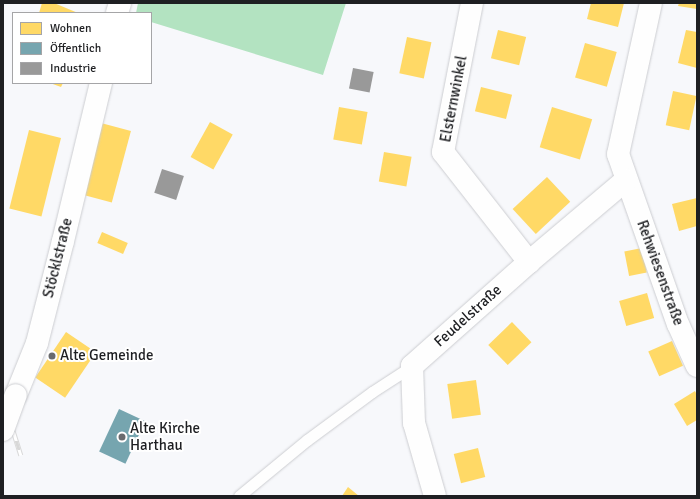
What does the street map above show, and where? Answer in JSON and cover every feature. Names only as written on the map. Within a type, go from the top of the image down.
[{"type":"street","name":"Elsternwinkel","points":[[472,3],[443,152],[529,262]]},
{"type":"street","points":[[626,180],[618,154],[651,3]]},
{"type":"street","name":"Stöcklstraße","points":[[3,430],[37,343],[101,84]]},
{"type":"street","name":"Feudelstraße","points":[[412,366],[529,262],[626,180]]},
{"type":"street","name":"Rehwiesenstraße","points":[[626,180],[678,324],[697,366]]},
{"type":"street","points":[[412,366],[414,422],[435,496]]},
{"type":"lane","points":[[239,496],[307,440],[372,392],[412,366]]},
{"type":"green space","points":[[138,3],[346,3],[323,75],[152,22],[152,12],[136,12]]},
{"type":"building: Wohnen","points":[[42,3],[54,3],[76,12],[39,12]]},
{"type":"building: Wohnen","points":[[591,3],[624,3],[618,27],[587,19]]},
{"type":"building: Wohnen","points":[[679,3],[697,3],[697,9],[678,6]]},
{"type":"building: Wohnen","points":[[498,30],[526,37],[519,65],[491,58]]},
{"type":"building: Wohnen","points":[[686,30],[697,32],[697,68],[678,63]]},
{"type":"building: Wohnen","points":[[407,37],[431,42],[424,78],[399,73]]},
{"type":"building: Wohnen","points":[[585,43],[617,52],[607,87],[575,78]]},
{"type":"building: Wohnen","points":[[53,84],[62,84],[61,87]]},
{"type":"building: Wohnen","points":[[481,87],[512,95],[506,119],[475,111]]},
{"type":"building: Wohnen","points":[[673,91],[696,96],[689,130],[666,125]]},
{"type":"building: Wohnen","points":[[339,107],[368,112],[362,145],[333,139]]},
{"type":"building: Wohnen","points":[[552,107],[592,119],[580,159],[540,147]]},
{"type":"building: Wohnen","points":[[210,122],[233,135],[213,170],[191,157]]},
{"type":"building: Wohnen","points":[[101,123],[131,131],[112,203],[82,194]]},
{"type":"building: Wohnen","points":[[29,130],[61,138],[41,217],[9,209]]},
{"type":"building: Wohnen","points":[[384,152],[412,157],[406,186],[379,182]]},
{"type":"building: Wohnen","points":[[547,177],[570,202],[536,234],[513,209]]},
{"type":"building: Wohnen","points":[[697,198],[697,226],[679,231],[672,204]]},
{"type":"building: Wohnen","points":[[102,232],[128,243],[123,254],[97,243]]},
{"type":"building: Wohnen","points":[[642,248],[647,273],[629,276],[624,251]]},
{"type":"building: Wohnen","points":[[647,293],[654,318],[626,326],[619,301]]},
{"type":"building: Wohnen","points":[[512,322],[531,342],[508,365],[488,345]]},
{"type":"building: Wohnen","points":[[66,332],[96,352],[65,398],[35,378]]},
{"type":"building: Wohnen","points":[[672,341],[683,366],[659,376],[648,352]]},
{"type":"building: Wohnen","points":[[476,380],[481,415],[452,419],[447,384]]},
{"type":"building: Wohnen","points":[[695,391],[697,395],[697,420],[687,426],[674,404]]},
{"type":"building: Wohnen","points":[[478,448],[485,477],[461,483],[454,454]]},
{"type":"building: Wohnen","points":[[348,487],[359,496],[342,496]]},
{"type":"building: Öffentlich","name":"Alte Kirche Harthau","points":[[119,409],[145,421],[125,464],[99,452]]},
{"type":"building: Industrie","points":[[353,68],[374,72],[370,93],[349,89]]},
{"type":"building: Industrie","points":[[162,169],[184,176],[176,200],[154,193]]},
{"type":"railway","points":[[3,398],[21,455]]},
{"type":"place","name":"Alte Gemeinde","points":[[52,356]]},
{"type":"place","name":"Alte Kirche Harthau","points":[[122,437]]}]
